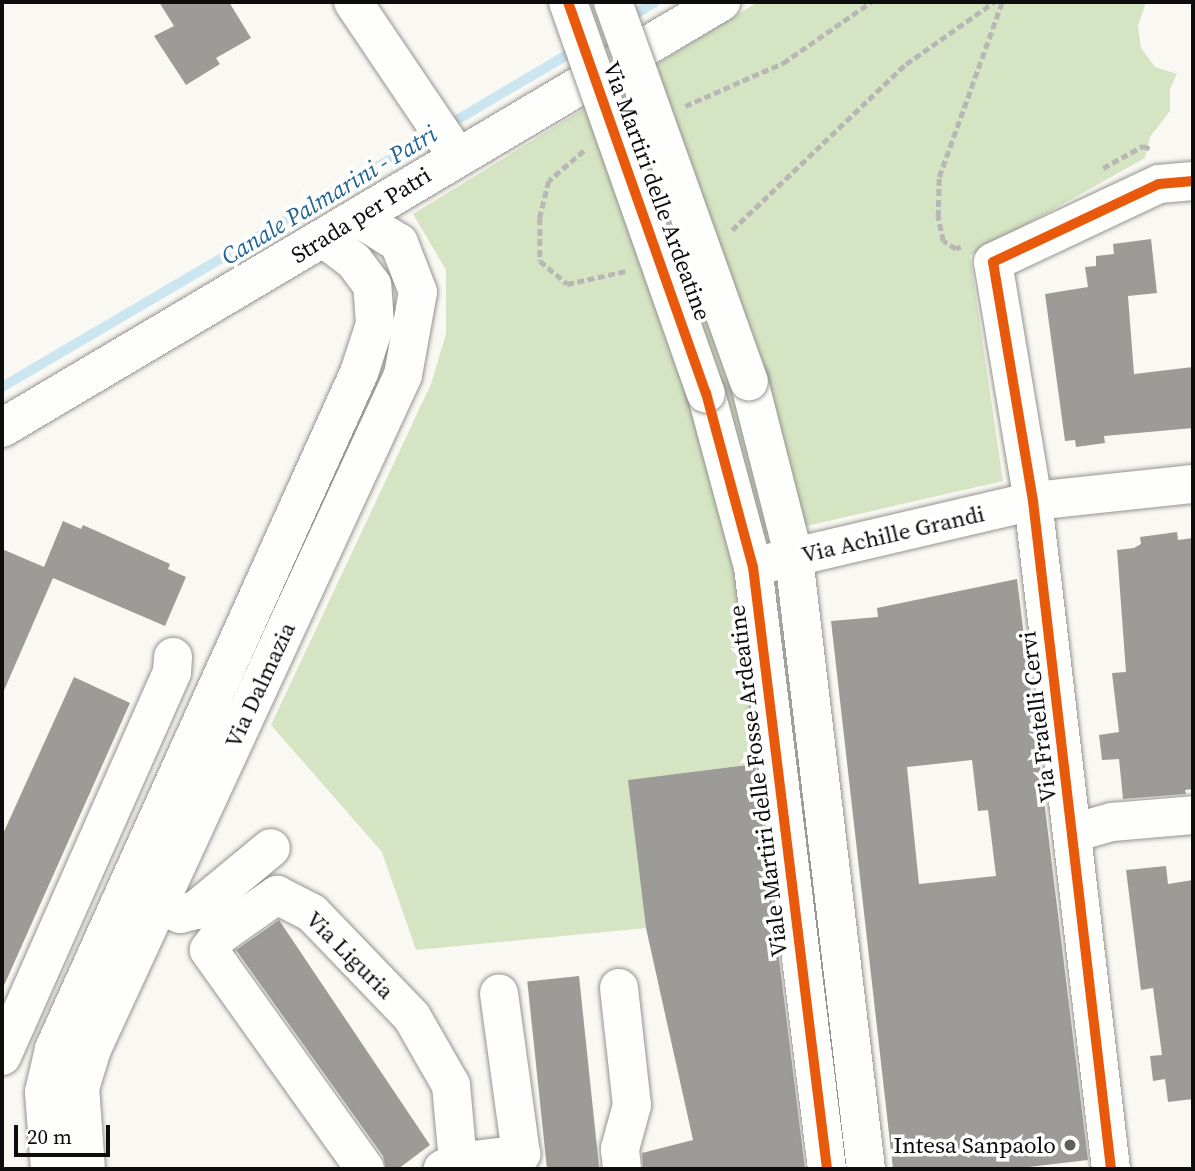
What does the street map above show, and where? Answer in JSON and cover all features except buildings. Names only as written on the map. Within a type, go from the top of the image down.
[{"type":"street","points":[[353,2],[457,156]]},
{"type":"street","name":"Via Martiri delle Ardeatine","points":[[568,2],[706,393]]},
{"type":"street","name":"Via Martiri delle Ardeatine","points":[[613,2],[749,381],[794,558]]},
{"type":"street","name":"Strada per Patri","points":[[2,428],[360,219],[395,191],[721,2]]},
{"type":"street","points":[[980,252],[1160,184],[1193,181]]},
{"type":"street","name":"Via Dalmazia","points":[[86,1169],[80,1088],[92,1048],[403,375],[418,292],[399,243],[360,219]]},
{"type":"street","name":"Via Dalmazia","points":[[50,1169],[44,1092],[54,1049],[359,373],[375,324],[372,285],[354,261],[326,239]]},
{"type":"street","name":"Via Fratelli Cervi","points":[[980,252],[1033,502],[1111,1169]]},
{"type":"street","name":"Viale Martiri delle Fosse Ardeatine","points":[[706,393],[753,567],[827,1169]]},
{"type":"street","name":"Via Achille Grandi","points":[[753,567],[1033,502],[1193,484]]},
{"type":"street","points":[[794,558],[866,1169]]},
{"type":"street","points":[[2,1056],[172,672],[173,657]]},
{"type":"street","points":[[1073,833],[1112,822],[1193,815]]},
{"type":"street","points":[[158,905],[180,914],[196,910],[271,848]]},
{"type":"street","name":"Via Liguria","points":[[365,1169],[209,950],[220,935],[277,895],[312,913],[412,1017],[451,1085],[451,1166],[521,1154],[499,993]]},
{"type":"street","points":[[619,988],[632,1105],[620,1149],[622,1169]]},
{"type":"path","points":[[681,108],[783,63],[870,2]]},
{"type":"path","points":[[727,232],[738,226],[818,143],[906,64],[995,2]]},
{"type":"path","points":[[980,252],[956,249],[943,240],[937,217],[939,177],[1002,2]]},
{"type":"path","points":[[1097,172],[1143,146],[1161,152]]},
{"type":"path","points":[[593,147],[549,181],[540,218],[540,261],[567,284],[630,270]]},
{"type":"green space","points":[[758,2],[1146,2],[1138,26],[1141,48],[1155,67],[1177,74],[1170,89],[1170,111],[1150,137],[1145,158],[970,256],[1003,481],[732,543],[761,763],[629,780],[646,928],[416,950],[382,852],[271,725],[431,384],[446,334],[446,270],[413,214]]},
{"type":"waterway","name":"Canale Palmarini - Patri","points":[[626,20],[655,2]]},
{"type":"waterway","name":"Canale Palmarini - Patri","points":[[445,127],[577,49]]},
{"type":"waterway","name":"Canale Palmarini - Patri","points":[[2,387],[432,135]]},
{"type":"cycle path","points":[[568,2],[706,393],[753,567],[827,1169]]},
{"type":"cycle path","points":[[1111,1169],[1033,501],[993,262],[1159,184],[1193,181]]},
{"type":"place","name":"Intesa Sanpaolo","points":[[1070,1145]]}]
